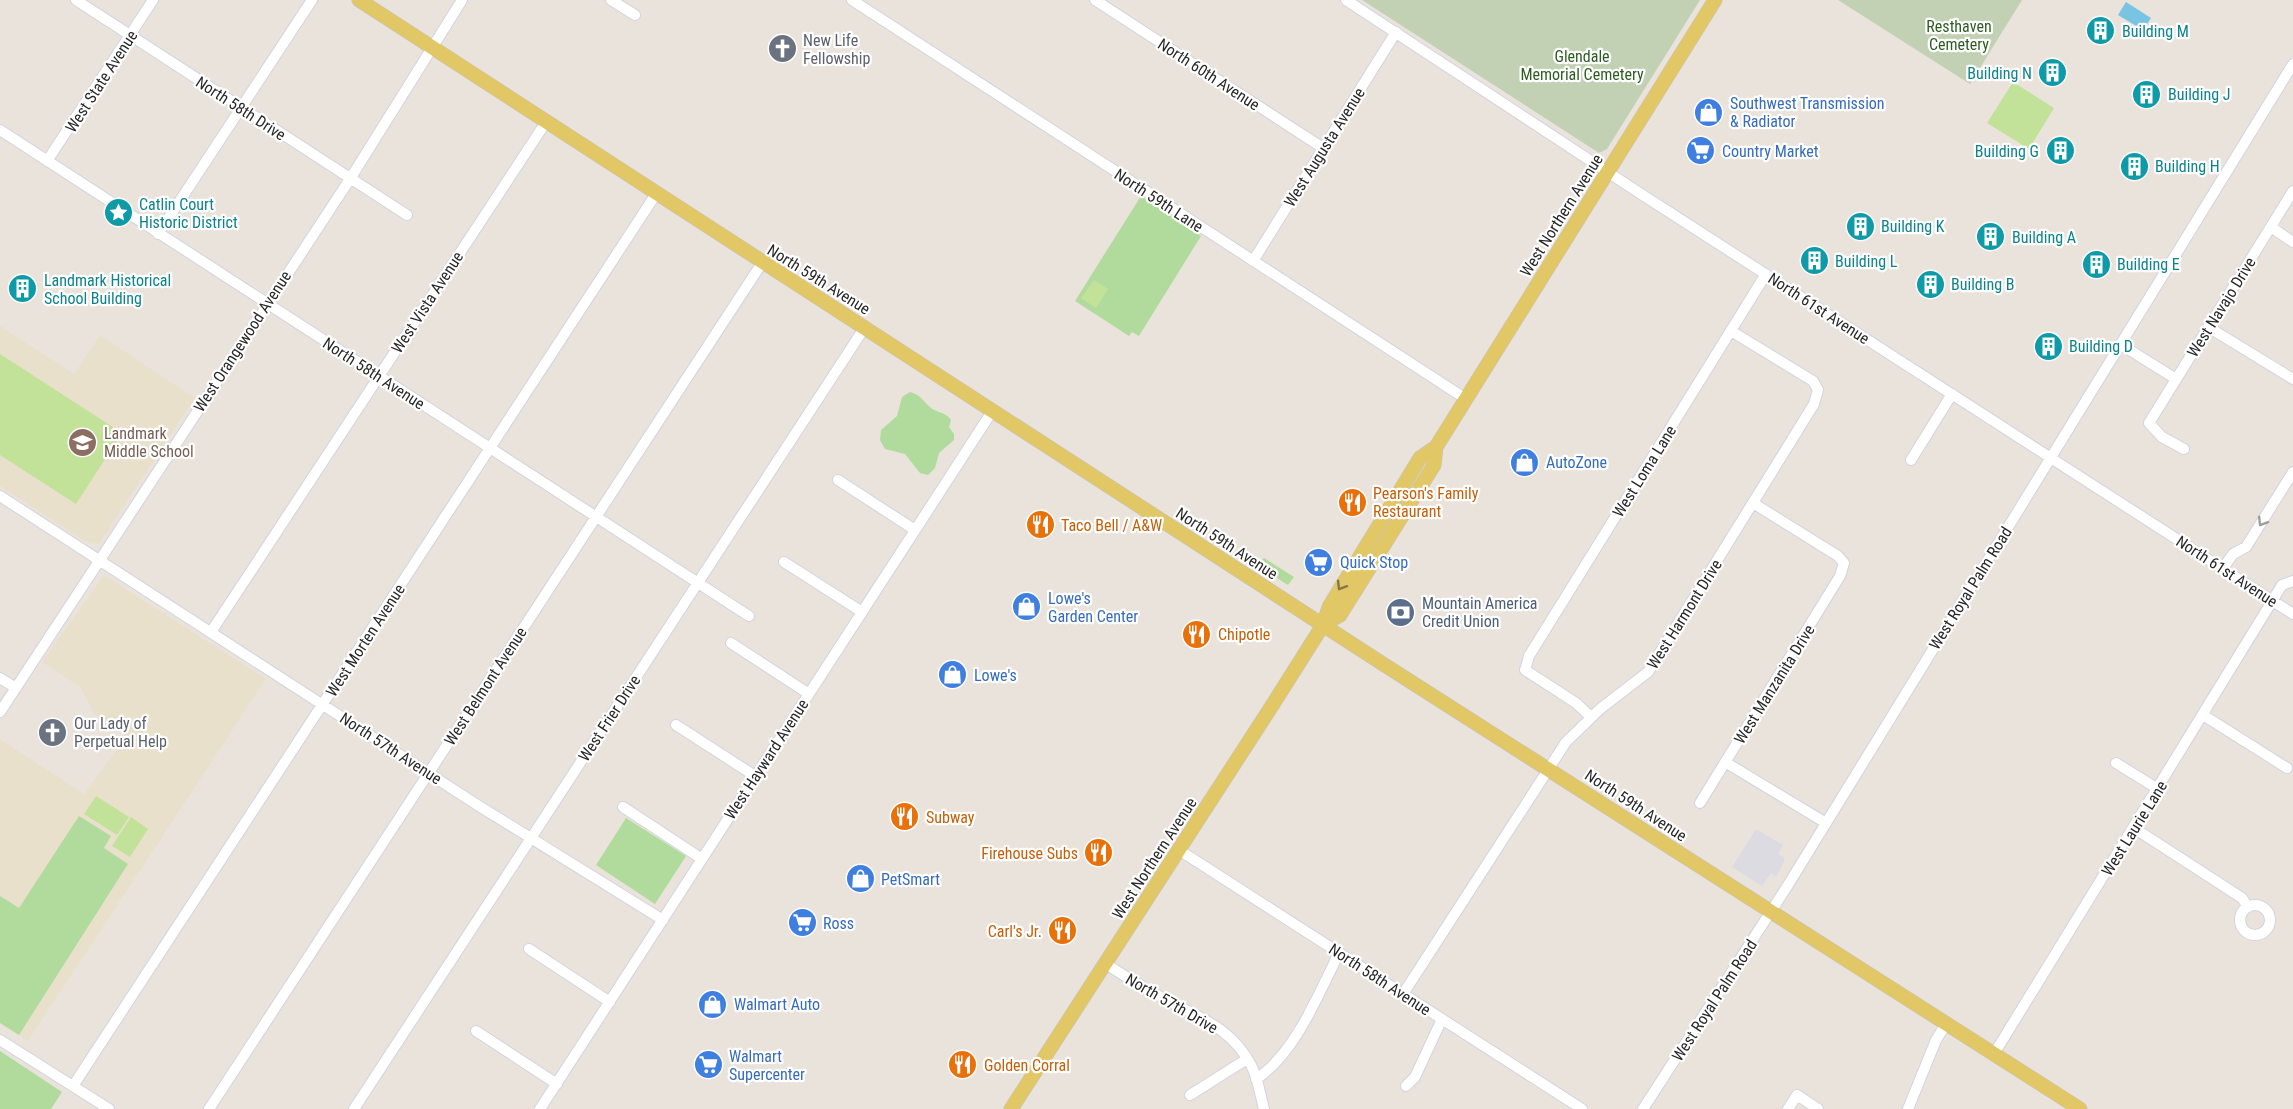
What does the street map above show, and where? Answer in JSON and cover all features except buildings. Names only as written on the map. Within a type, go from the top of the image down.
[{"type":"main road","name":"North 59th Avenue","points":[[359,0],[1323,625],[2080,1109]]},
{"type":"main road","name":"West Northern Avenue","points":[[1011,1109],[1323,625],[1329,607],[1420,458],[1436,447],[1715,0]]},
{"type":"street","name":"North 58th Drive","points":[[76,0],[406,215]]},
{"type":"street","name":"West State Avenue","points":[[47,161],[153,0]]},
{"type":"street","points":[[158,234],[312,0]]},
{"type":"street","name":"West Orangewood Avenue","points":[[0,712],[350,179],[462,0]]},
{"type":"street","points":[[611,0],[635,15]]},
{"type":"street","name":"North 59th Lane","points":[[852,0],[1466,399]]},
{"type":"street","name":"North 60th Avenue","points":[[1095,0],[1323,148]]},
{"type":"street","name":"North 61st Avenue","points":[[1346,0],[2293,614]]},
{"type":"street","name":"West Augusta Avenue","points":[[1253,261],[1396,32]]},
{"type":"street","name":"West Royal Palm Road","points":[[1643,1109],[1826,823],[2293,64]]},
{"type":"street","name":"West Vista Avenue","points":[[211,632],[546,122]]},
{"type":"street","name":"North 58th Avenue","points":[[0,130],[748,616]]},
{"type":"street","name":"West Navajo Drive","points":[[2184,449],[2162,437],[2149,423],[2293,191]]},
{"type":"street","name":"West Morten Avenue","points":[[73,1086],[656,194]]},
{"type":"street","points":[[2271,228],[2293,242]]},
{"type":"street","name":"West Belmont Avenue","points":[[209,1109],[762,263]]},
{"type":"street","name":"West Loma Lane","points":[[1591,717],[1576,703],[1525,670],[1529,656],[1766,274]]},
{"type":"street","name":"West Frier Drive","points":[[354,1109],[865,327]]},
{"type":"street","points":[[2208,327],[2293,379]]},
{"type":"street","name":"West Harmont Drive","points":[[1403,994],[1566,742],[1591,717],[1648,672],[1814,404],[1818,390],[1813,381],[1731,331]]},
{"type":"street","points":[[2120,344],[2176,379]]},
{"type":"street","points":[[1911,460],[1952,394]]},
{"type":"street","name":"West Hayward Avenue","points":[[540,1109],[993,410]]},
{"type":"street","points":[[2223,568],[2233,554],[2246,547],[2293,472]]},
{"type":"street","points":[[838,480],[915,530]]},
{"type":"street","name":"North 57th Avenue","points":[[0,496],[530,838],[663,920]]},
{"type":"street","name":"West Manzanita Drive","points":[[1700,803],[1840,576],[1844,563],[1838,556],[1754,502]]},
{"type":"street","points":[[784,562],[862,612]]},
{"type":"street","name":"West Laurie Lane","points":[[1994,1054],[2282,585],[2293,581]]},
{"type":"street","points":[[730,643],[809,694]]},
{"type":"street","points":[[0,678],[16,688]]},
{"type":"street","points":[[2203,715],[2287,768]]},
{"type":"street","points":[[676,725],[755,776]]},
{"type":"street","points":[[1725,762],[1826,823]]},
{"type":"street","points":[[2116,763],[2158,789]]},
{"type":"street","points":[[623,807],[702,859]]},
{"type":"street","points":[[2134,828],[2242,898],[2248,907]]},
{"type":"street","name":"North 58th Avenue","points":[[1179,850],[1581,1109]]},
{"type":"street","points":[[529,949],[610,1002]]},
{"type":"street","points":[[1256,1079],[1268,1072],[1304,1022],[1339,952]]},
{"type":"street","name":"North 57th Drive","points":[[1106,963],[1167,1001],[1205,1017],[1236,1044],[1247,1059],[1256,1079],[1264,1109]]},
{"type":"street","points":[[1406,1086],[1415,1077],[1442,1019]]},
{"type":"street","points":[[1908,1109],[1936,1040],[1946,1024]]},
{"type":"street","points":[[476,1031],[557,1084]]},
{"type":"street","points":[[0,1040],[109,1109]]},
{"type":"street","points":[[1190,1095],[1247,1059]]},
{"type":"street","points":[[1788,1109],[1797,1095],[1818,1109]]},
{"type":"shaded area","name":"Landmark Middle School","points":[[0,326],[74,374],[100,335],[195,398],[99,544],[88,543],[0,486]]},
{"type":"shaded area","points":[[104,575],[266,679],[28,1041],[0,1023],[0,739],[84,794],[127,736],[94,713],[80,687],[42,662]]},
{"type":"shaded area","points":[[1756,829],[1783,845],[1778,854],[1784,857],[1784,862],[1776,877],[1771,873],[1762,886],[1732,867]]},
{"type":"green space","name":"Glendale Memorial Cemetery","points":[[1362,0],[1700,0],[1607,149],[1599,153]]},
{"type":"green space","name":"Resthaven Cemetery","points":[[1838,0],[2022,0],[1970,84]]},
{"type":"green space","points":[[2013,82],[2054,108],[2029,149],[1987,123]]},
{"type":"green space","points":[[1141,196],[1201,236],[1139,336],[1132,332],[1129,336],[1075,301]]},
{"type":"green space","points":[[1094,280],[1108,289],[1096,308],[1081,298]]},
{"type":"green space","points":[[0,354],[122,433],[76,504],[0,455]]},
{"type":"green space","points":[[910,392],[951,420],[949,427],[954,434],[954,440],[939,453],[935,468],[928,475],[920,473],[905,454],[885,449],[880,440],[881,430],[897,416],[902,397]]},
{"type":"green space","points":[[1264,558],[1294,577],[1288,585],[1256,565]]},
{"type":"green space","points":[[96,796],[129,817],[117,835],[84,814]]},
{"type":"green space","points":[[79,816],[111,836],[104,848],[128,864],[19,1035],[0,1023],[0,896],[19,908]]},
{"type":"green space","points":[[131,817],[148,829],[130,857],[112,846]]},
{"type":"green space","points":[[626,818],[686,856],[655,904],[596,865]]},
{"type":"green space","points":[[0,1051],[62,1092],[51,1109],[0,1109]]},
{"type":"water","points":[[2126,2],[2151,18],[2143,30],[2118,15]]},
{"type":"place","name":"Building M","points":[[2101,31]]},
{"type":"place","name":"New Life Fellowship","points":[[782,49]]},
{"type":"place","name":"Building N","points":[[2053,73]]},
{"type":"place","name":"Building J","points":[[2147,94]]},
{"type":"place","name":"Southwest Transmission & Radiator","points":[[1709,112]]},
{"type":"place","name":"Country Market","points":[[1701,151]]},
{"type":"place","name":"Building G","points":[[2060,151]]},
{"type":"place","name":"Building H","points":[[2134,166]]},
{"type":"place","name":"Catlin Court Historic District","points":[[118,213]]},
{"type":"place","name":"Building K","points":[[1860,226]]},
{"type":"place","name":"Building A","points":[[1991,237]]},
{"type":"place","name":"Building L","points":[[1814,261]]},
{"type":"place","name":"Building E","points":[[2096,264]]},
{"type":"place","name":"Building B","points":[[1930,284]]},
{"type":"place","name":"Landmark Historical School Building","points":[[23,289]]},
{"type":"place","name":"Building D","points":[[2048,346]]},
{"type":"place","name":"Landmark Middle School","points":[[83,442]]},
{"type":"place","name":"AutoZone","points":[[1525,462]]},
{"type":"place","name":"Pearson's Family Restaurant","points":[[1352,502]]},
{"type":"place","name":"Taco Bell / A&W","points":[[1040,525]]},
{"type":"place","name":"Quick Stop","points":[[1319,562]]},
{"type":"place","name":"Lowe's Garden Center","points":[[1027,607]]},
{"type":"place","name":"Mountain America Credit Union","points":[[1401,612]]},
{"type":"place","name":"Chipotle","points":[[1197,634]]},
{"type":"place","name":"Lowe's","points":[[953,675]]},
{"type":"place","name":"Our Lady of Perpetual Help","points":[[53,732]]},
{"type":"place","name":"Subway","points":[[905,817]]},
{"type":"place","name":"Firehouse Subs","points":[[1099,853]]},
{"type":"place","name":"PetSmart","points":[[860,879]]},
{"type":"place","name":"Ross","points":[[802,923]]},
{"type":"place","name":"Carl's Jr.","points":[[1063,931]]},
{"type":"place","name":"Walmart Auto","points":[[713,1004]]},
{"type":"place","name":"Walmart Supercenter","points":[[708,1065]]},
{"type":"place","name":"Golden Corral","points":[[963,1065]]}]
